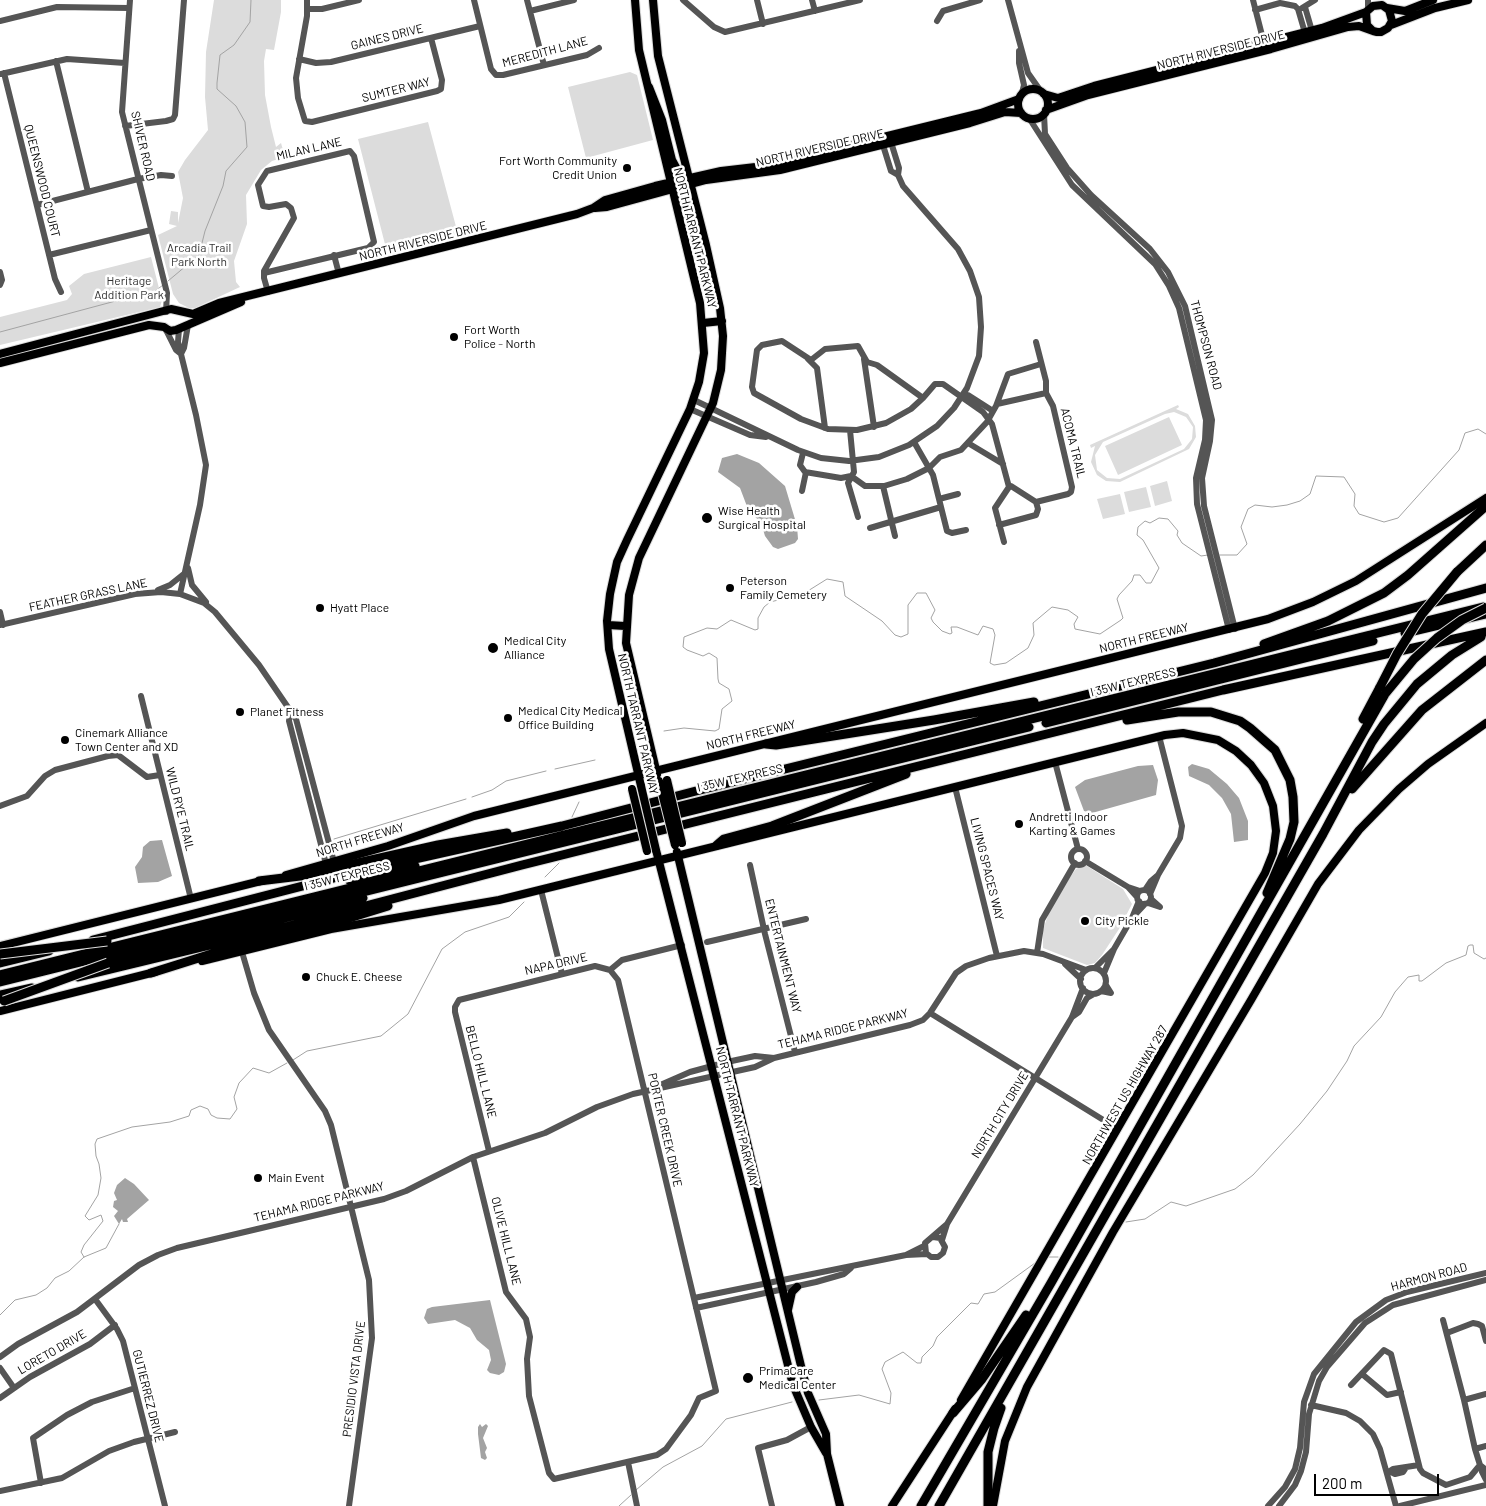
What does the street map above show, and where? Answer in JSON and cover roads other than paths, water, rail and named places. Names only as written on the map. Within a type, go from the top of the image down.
[{"type":"highway","points":[[1214,663],[1219,658],[1328,622],[1384,593],[1408,575],[1486,506]]},
{"type":"highway","points":[[921,1506],[1051,1283],[1306,836],[1383,690],[1397,654],[1422,614],[1457,572],[1486,546]]},
{"type":"highway","points":[[0,964],[361,871],[562,826],[1214,663],[1486,588]]},
{"type":"highway","points":[[1383,690],[1437,638],[1462,620],[1486,608]]},
{"type":"highway","name":"I 35W TEXPRESS","points":[[0,975],[1486,608]]},
{"type":"highway","name":"I 35W TEXPRESS","points":[[0,982],[1486,614]]},
{"type":"highway","points":[[1,999],[522,865],[977,751],[1241,686],[1486,633]]},
{"type":"highway","points":[[939,1506],[1298,877],[1372,742],[1384,724],[1417,684],[1452,655],[1486,633]]},
{"type":"highway","points":[[1322,834],[1358,780],[1409,723],[1434,699],[1486,660]]},
{"type":"highway","points":[[766,744],[776,745],[934,720],[1114,684],[1122,686]]},
{"type":"highway","points":[[1015,742],[1023,744],[1145,716],[1195,711],[1226,716],[1240,721],[1260,735],[1279,758],[1290,780],[1294,822],[1290,839],[1252,928]]},
{"type":"highway","points":[[717,845],[724,839],[772,826],[916,771],[968,758],[977,751]]},
{"type":"highway","points":[[259,882],[300,876],[438,845],[551,826],[562,826]]},
{"type":"highway","points":[[0,954],[107,942],[346,880],[466,856],[474,858]]},
{"type":"highway","points":[[1,999],[108,963],[483,867],[489,861]]},
{"type":"highway","points":[[151,973],[224,950],[333,923],[446,888],[510,872],[522,865]]},
{"type":"highway","points":[[953,1413],[982,1379],[1051,1283]]},
{"type":"highway","points":[[988,1506],[987,1465],[994,1428],[1025,1358]]},
{"type":"main road","name":"NORTH TARRANT PARKWAY","points":[[635,0],[639,50],[666,164],[674,186],[677,210],[703,323],[704,353],[694,400],[617,562],[610,594],[608,626],[615,679],[656,850],[793,1385],[811,1427],[827,1454]]},
{"type":"main road","name":"NORTH TARRANT PARKWAY","points":[[653,0],[658,56],[685,162],[687,182],[696,205],[722,321],[721,370],[711,408],[639,558],[629,595],[625,626],[626,643],[657,771],[663,780],[679,844],[678,854],[782,1289],[808,1393],[826,1434],[827,1454],[840,1506]]},
{"type":"main road","name":"NORTH RIVERSIDE DRIVE","points":[[1029,118],[1039,118],[1045,112],[1088,95],[1308,32],[1367,11],[1377,5],[1384,4],[1405,11],[1433,0]]},
{"type":"main road","name":"NORTH RIVERSIDE DRIVE","points":[[179,311],[193,314],[219,303],[258,295],[593,208],[605,200],[704,178],[770,173],[981,113],[1020,96],[1030,89],[1058,98],[1086,88],[1285,46],[1348,27],[1359,26],[1372,31],[1385,30],[1391,25],[1435,8],[1468,0]]},
{"type":"main road","points":[[1384,4],[1391,13],[1391,25]]},
{"type":"main road","points":[[1367,11],[1366,25],[1372,31]]},
{"type":"main road","points":[[645,80],[654,96],[672,160],[687,182]]},
{"type":"main road","points":[[1042,92],[1048,102],[1045,112]]},
{"type":"main road","points":[[1020,96],[1018,107],[1021,113],[1029,118]]},
{"type":"main road","name":"NORTH RIVERSIDE DRIVE","points":[[886,140],[982,120],[1006,112],[1021,113]]},
{"type":"main road","points":[[685,162],[704,178],[698,190],[696,205]]},
{"type":"main road","points":[[666,164],[664,174],[656,190],[671,200],[677,210]]},
{"type":"main road","points":[[674,186],[687,207],[697,246],[708,277],[716,289]]},
{"type":"main road","name":"NORTH RIVERSIDE DRIVE","points":[[179,329],[258,295]]},
{"type":"main road","points":[[0,354],[171,310],[179,311],[183,320],[179,329],[173,331],[164,327],[149,325],[0,363]]},
{"type":"main road","points":[[164,327],[162,318],[165,312]]},
{"type":"main road","points":[[703,323],[722,321]]},
{"type":"main road","name":"NORTH FREEWAY","points":[[0,946],[334,862],[474,816],[1232,629],[1313,602],[1356,582],[1486,498]]},
{"type":"main road","points":[[608,626],[625,626]]},
{"type":"main road","points":[[993,1506],[1005,1441],[1027,1387],[1113,1232],[1318,884],[1359,830],[1399,789],[1428,764],[1486,723]]},
{"type":"main road","name":"NORTHWEST US HIGHWAY 287","points":[[892,1506],[953,1413],[1266,873],[1273,853],[1275,838],[1273,806],[1264,783],[1251,765],[1236,751],[1218,740],[1183,733],[1162,735]]},
{"type":"main road","points":[[0,1011],[331,929],[499,900],[1162,735]]},
{"type":"main road","points":[[663,780],[670,768]]},
{"type":"main road","points":[[613,781],[628,783],[632,789],[647,851],[644,863]]},
{"type":"main road","points":[[679,844],[690,852]]},
{"type":"main road","points":[[788,1312],[792,1292],[797,1287]]},
{"type":"street","name":"SHIVER ROAD","points":[[130,0],[122,112],[167,293],[179,311]]},
{"type":"street","points":[[125,126],[173,120],[175,115],[184,0]]},
{"type":"street","points":[[298,59],[308,9],[307,0]]},
{"type":"street","points":[[308,9],[322,9],[359,0]]},
{"type":"street","points":[[474,0],[480,26]]},
{"type":"street","points":[[527,0],[544,65]]},
{"type":"street","points":[[530,11],[574,0]]},
{"type":"street","points":[[683,0],[719,30],[730,32],[860,0]]},
{"type":"street","points":[[757,0],[763,24]]},
{"type":"street","points":[[812,0],[815,11]]},
{"type":"street","points":[[937,21],[943,11],[980,0]]},
{"type":"street","points":[[1008,0],[1019,47],[1030,78],[1042,92]]},
{"type":"street","points":[[1253,0],[1264,44]]},
{"type":"street","points":[[1302,8],[1315,0]]},
{"type":"street","points":[[1367,11],[1368,0]]},
{"type":"street","points":[[1255,10],[1280,3],[1288,3],[1302,8]]},
{"type":"street","points":[[0,21],[57,7],[129,8]]},
{"type":"street","points":[[1302,8],[1308,32]]},
{"type":"street","name":"GAINES DRIVE","points":[[298,59],[316,63],[331,62],[480,26]]},
{"type":"street","name":"MEREDITH LANE","points":[[480,26],[491,69],[496,74],[504,75],[587,55],[599,48]]},
{"type":"street","name":"SUMTER WAY","points":[[298,59],[296,88],[305,122],[312,122],[437,92],[442,89],[442,80],[431,38]]},
{"type":"street","points":[[1019,47],[1019,64],[1024,85],[1020,96]]},
{"type":"street","points":[[2,74],[67,59],[125,63]]},
{"type":"street","points":[[56,61],[88,192]]},
{"type":"street","name":"QUEENSWOOD COURT","points":[[2,74],[55,279],[61,292]]},
{"type":"street","name":"THOMPSON ROAD","points":[[1045,112],[1045,134],[1064,170]]},
{"type":"street","name":"THOMPSON ROAD","points":[[1029,118],[1087,200],[1144,247],[1163,276],[1184,315],[1203,389],[1206,429],[1197,504],[1206,524],[1232,629]]},
{"type":"street","points":[[694,400],[803,453],[829,459],[851,461],[887,454],[914,442],[942,421],[962,396],[974,370],[981,342],[981,317],[977,290],[958,249],[908,196],[898,175],[899,168],[886,140]]},
{"type":"street","name":"MILAN LANE","points":[[264,273],[294,218],[291,208],[286,204],[269,208],[263,206],[258,185],[267,171],[342,151],[350,151],[354,156],[374,242],[368,248],[334,255]]},
{"type":"street","points":[[36,205],[138,179],[161,175],[172,176]]},
{"type":"street","points":[[49,255],[151,230]]},
{"type":"street","points":[[268,292],[264,273],[334,255],[339,274]]},
{"type":"street","points":[[0,272],[0,285]]},
{"type":"street","name":"SHIVER ROAD","points":[[165,312],[167,293]]},
{"type":"street","points":[[181,354],[188,324]]},
{"type":"street","points":[[164,327],[176,350],[181,354]]},
{"type":"street","points":[[179,329],[177,338],[206,465],[200,505],[180,594]]},
{"type":"street","points":[[825,428],[817,368],[807,358],[782,341],[761,345],[757,351],[752,387],[755,393],[796,417],[825,428],[850,430],[874,427],[899,417],[938,383],[962,396],[968,395],[982,407],[996,435],[1009,488],[995,508],[1004,542]]},
{"type":"street","name":"ACOMA TRAIL","points":[[1036,342],[1046,382],[1046,393],[1053,406],[1072,492],[1036,502]]},
{"type":"street","points":[[807,358],[815,359],[825,349],[854,345],[861,348],[874,427]]},
{"type":"street","points":[[864,357],[867,362],[877,365],[923,398]]},
{"type":"street","points":[[803,453],[800,466],[806,472],[841,478],[851,476],[864,486],[882,486],[907,479],[929,468],[940,457],[961,450],[968,443],[988,419],[995,407],[1008,374],[1041,364]]},
{"type":"street","points":[[982,407],[995,407],[1046,393]]},
{"type":"street","points":[[690,409],[750,435],[768,437]]},
{"type":"street","points":[[850,430],[850,442],[853,445],[851,461],[854,472],[848,483],[858,517]]},
{"type":"street","points":[[914,442],[929,468],[947,531],[952,533],[966,530]]},
{"type":"street","points":[[968,443],[1003,464]]},
{"type":"street","points":[[802,491],[806,472]]},
{"type":"street","points":[[882,486],[895,536]]},
{"type":"street","points":[[999,525],[1036,515],[1038,509],[1036,502],[1011,486],[1009,488]]},
{"type":"street","points":[[939,499],[958,494]]},
{"type":"street","points":[[870,528],[891,520],[941,507]]},
{"type":"street","points":[[188,563],[190,581],[196,592],[216,612],[259,665],[279,693],[290,713],[296,719],[303,739],[334,862]]},
{"type":"street","points":[[151,592],[170,585],[186,572]]},
{"type":"street","name":"FEATHER GRASS LANE","points":[[2,625],[134,594],[151,592],[180,594],[204,603],[216,612]]},
{"type":"street","points":[[0,612],[2,625]]},
{"type":"street","name":"WILD RYE TRAIL","points":[[141,696],[191,898]]},
{"type":"street","points":[[290,713],[290,721],[326,864]]},
{"type":"street","points":[[1114,949],[1095,968],[1086,970],[1081,979],[1083,988],[1094,994],[1101,991],[1106,985],[1104,973],[1114,949],[1180,838],[1182,826],[1162,735]]},
{"type":"street","points":[[0,806],[28,796],[45,776],[55,770],[108,756],[118,755],[147,777],[160,774]]},
{"type":"street","points":[[1055,762],[1078,849],[1086,854],[1085,861]]},
{"type":"street","name":"LIVING SPACES WAY","points":[[955,786],[997,956]]},
{"type":"street","points":[[1037,953],[1042,920],[1075,863],[1072,854],[1078,849]]},
{"type":"street","points":[[1085,861],[1144,897]]},
{"type":"street","points":[[1075,863],[1079,864],[1085,861]]},
{"type":"street","name":"ENTERTAINMENT WAY","points":[[750,865],[763,929],[796,1052]]},
{"type":"street","points":[[541,890],[562,974]]},
{"type":"street","points":[[707,942],[806,919]]},
{"type":"street","points":[[697,934],[707,942]]},
{"type":"street","points":[[702,954],[707,942]]},
{"type":"street","points":[[610,970],[622,960],[682,946]]},
{"type":"street","name":"TEHAMA RIDGE PARKWAY","points":[[0,1357],[18,1344],[78,1312],[139,1265],[177,1248],[384,1199],[406,1191],[472,1156],[545,1133],[597,1107],[644,1091],[730,1073],[796,1052],[910,1025],[922,1020],[930,1013],[956,973],[966,966],[997,956],[1024,951],[1037,953],[1064,964],[1086,970]]},
{"type":"street","name":"PRESIDIO VISTA DRIVE","points":[[242,952],[260,1012],[275,1040],[324,1111],[331,1125],[369,1280],[372,1338],[349,1506]]},
{"type":"street","name":"TEHAMA RIDGE PARKWAY","points":[[1064,964],[1081,979]]},
{"type":"street","name":"NAPA DRIVE","points":[[459,1000],[596,966],[610,970]]},
{"type":"street","points":[[1095,968],[1104,973]]},
{"type":"street","name":"PORTER CREEK DRIVE","points":[[610,970],[618,980],[716,1391],[700,1398],[691,1415],[666,1449],[657,1455],[628,1462]]},
{"type":"street","name":"NORTH CITY DRIVE","points":[[942,1240],[948,1224],[1072,1017],[1083,988]]},
{"type":"street","name":"NORTH CITY DRIVE","points":[[1072,1017],[1079,1012],[1087,998],[1094,994]]},
{"type":"street","name":"BELLO HILL LANE","points":[[459,1000],[455,1007],[455,1012],[489,1150]]},
{"type":"street","points":[[930,1013],[1118,1129]]},
{"type":"street","name":"TEHAMA RIDGE PARKWAY","points":[[655,1088],[682,1075],[727,1062],[755,1056],[774,1058]]},
{"type":"street","name":"OLIVE HILL LANE","points":[[472,1156],[506,1292],[526,1319],[530,1337],[526,1359],[529,1396],[549,1473],[554,1479],[628,1462]]},
{"type":"street","name":"NORTH CITY DRIVE","points":[[933,1237],[948,1224]]},
{"type":"street","points":[[694,1298],[843,1267],[851,1268],[906,1255],[927,1254],[934,1258],[941,1256],[945,1247],[942,1240],[933,1237],[927,1240],[924,1246],[906,1255]]},
{"type":"street","points":[[924,1246],[927,1254]]},
{"type":"street","points":[[696,1308],[797,1287],[844,1274],[851,1268]]},
{"type":"street","name":"HARMON ROAD","points":[[1268,1506],[1285,1487],[1294,1469],[1300,1448],[1304,1402],[1314,1374],[1356,1322],[1386,1300],[1407,1292],[1486,1273]]},
{"type":"street","name":"HARMON ROAD","points":[[1278,1506],[1295,1485],[1301,1471],[1306,1452],[1311,1404],[1319,1380],[1327,1367],[1365,1323],[1378,1314],[1409,1300],[1486,1280]]},
{"type":"street","name":"GUTIERREZ DRIVE","points":[[95,1298],[115,1325],[123,1341],[165,1506]]},
{"type":"street","points":[[1443,1320],[1475,1449],[1486,1480]]},
{"type":"street","points":[[1447,1333],[1473,1323],[1482,1326],[1486,1340]]},
{"type":"street","name":"LORETO DRIVE","points":[[0,1398],[37,1373],[90,1344],[115,1325]]},
{"type":"street","points":[[1351,1385],[1384,1350],[1391,1354],[1419,1465],[1423,1473],[1446,1485],[1470,1477],[1483,1468]]},
{"type":"street","points":[[0,1368],[14,1388]]},
{"type":"street","points":[[1362,1374],[1387,1394],[1401,1392]]},
{"type":"street","points":[[41,1483],[33,1438],[67,1415],[92,1402],[135,1388]]},
{"type":"street","points":[[1464,1400],[1486,1394]]},
{"type":"street","points":[[1311,1404],[1346,1413],[1360,1421],[1373,1434],[1389,1473],[1396,1506]]},
{"type":"street","points":[[772,1506],[758,1448],[787,1440],[811,1427]]},
{"type":"street","points":[[0,1491],[69,1475],[109,1451],[175,1432]]},
{"type":"street","points":[[1475,1449],[1486,1446]]},
{"type":"street","points":[[628,1462],[637,1506]]},
{"type":"street","points":[[1389,1473],[1393,1469],[1401,1467],[1404,1469],[1419,1465]]},
{"type":"street","points":[[1400,1506],[1486,1485]]},
{"type":"waterway","points":[[168,281],[199,255],[205,231],[223,186],[226,171],[247,147],[245,122],[236,106],[217,89],[217,83],[220,55],[234,45],[250,22],[251,0]]},
{"type":"waterway","points":[[0,332],[154,292],[163,285]]},
{"type":"waterway","points":[[1220,555],[1237,555],[1247,544],[1241,527],[1248,509],[1255,505],[1272,507],[1300,501],[1310,494],[1316,476],[1344,477],[1355,494],[1354,506],[1359,514],[1384,522],[1398,518],[1459,450],[1465,433],[1478,429],[1486,434]]},
{"type":"waterway","points":[[664,731],[684,728],[715,731],[719,729],[722,709],[732,701],[729,689],[719,683],[717,658],[709,653],[703,656],[687,650],[683,647],[684,637],[707,628],[717,629],[731,620],[755,630],[758,629],[758,618],[764,607],[770,602],[803,594],[827,579],[843,582],[845,596],[882,621],[895,635],[901,637],[908,634],[908,605],[917,593],[926,593],[935,610],[931,618],[942,631],[950,634],[952,633],[951,627],[957,627],[978,635],[983,626],[993,629],[995,635],[990,663],[994,665],[1006,663],[1028,648],[1034,635],[1033,623],[1052,607],[1068,610],[1078,617],[1074,624],[1075,629],[1100,634],[1121,620],[1123,618],[1117,599],[1119,595],[1132,581],[1134,575],[1140,575],[1146,583],[1151,583],[1159,568],[1143,540],[1137,535],[1138,527],[1145,521],[1150,523],[1159,518],[1168,519],[1178,531],[1177,535],[1182,543],[1201,556],[1208,555]]},
{"type":"waterway","points":[[555,769],[595,760]]},
{"type":"waterway","points":[[472,797],[492,790],[506,781],[546,771]]},
{"type":"waterway","points":[[334,839],[466,799]]},
{"type":"waterway","points":[[572,817],[579,802]]},
{"type":"waterway","points":[[545,877],[559,863]]},
{"type":"waterway","points":[[293,1060],[307,1051],[381,1036],[408,1014],[442,949],[465,932],[509,917],[524,902]]},
{"type":"waterway","points":[[1126,1222],[1145,1219],[1171,1202],[1186,1206],[1235,1189],[1253,1175],[1300,1124],[1327,1091],[1347,1061],[1354,1046],[1381,1017],[1395,992],[1408,977],[1419,975],[1419,981],[1422,981],[1446,963],[1466,955],[1470,945],[1473,945],[1474,953],[1484,959],[1486,958]]},
{"type":"waterway","points":[[84,1257],[81,1252],[84,1245],[103,1221],[101,1215],[89,1220],[85,1216],[98,1195],[101,1178],[96,1156],[95,1144],[97,1139],[132,1127],[170,1122],[189,1116],[191,1110],[200,1106],[208,1109],[211,1115],[217,1118],[230,1119],[237,1109],[234,1097],[239,1083],[253,1068],[269,1073],[287,1063]]},
{"type":"waterway","points":[[0,1315],[15,1300],[36,1295],[47,1288],[55,1278],[69,1271],[84,1257],[106,1248],[119,1224]]},
{"type":"waterway","points":[[1047,1257],[1058,1257]]},
{"type":"waterway","points":[[819,1400],[859,1395],[890,1404],[891,1393],[882,1369],[885,1362],[903,1352],[917,1363],[921,1363],[922,1357],[933,1346],[937,1337],[971,1303],[978,1304],[984,1294],[995,1292],[1035,1263]]},
{"type":"waterway","points":[[636,1490],[663,1467],[702,1446],[726,1419],[792,1402]]},
{"type":"waterway","points":[[619,1506],[631,1495]]},
{"type":"place","name":"Fort Worth Community Credit Union","points":[[627,168]]},
{"type":"place","name":"Fort Worth Police - North","points":[[454,337]]},
{"type":"place","name":"Wise Health Surgical Hospital","points":[[707,518]]},
{"type":"place","name":"Peterson Family Cemetery","points":[[730,588]]},
{"type":"place","name":"Hyatt Place","points":[[320,608]]},
{"type":"place","name":"Medical City Alliance","points":[[493,648]]},
{"type":"place","name":"Planet Fitness","points":[[240,712]]},
{"type":"place","name":"Medical City Medical Office Building","points":[[508,718]]},
{"type":"place","name":"Cinemark Alliance Town Center and XD","points":[[65,740]]},
{"type":"place","name":"Andretti Indoor Karting & Games","points":[[1019,824]]},
{"type":"place","name":"City Pickle","points":[[1085,921]]},
{"type":"place","name":"Chuck E. Cheese","points":[[306,977]]},
{"type":"place","name":"Main Event","points":[[258,1178]]},
{"type":"place","name":"PrimaCare Medical Center","points":[[748,1378]]},
{"type":"park label","name":"Arcadia Trail Park North","points":[[199,255]]},
{"type":"park label","name":"Heritage Addition Park","points":[[129,288]]}]
